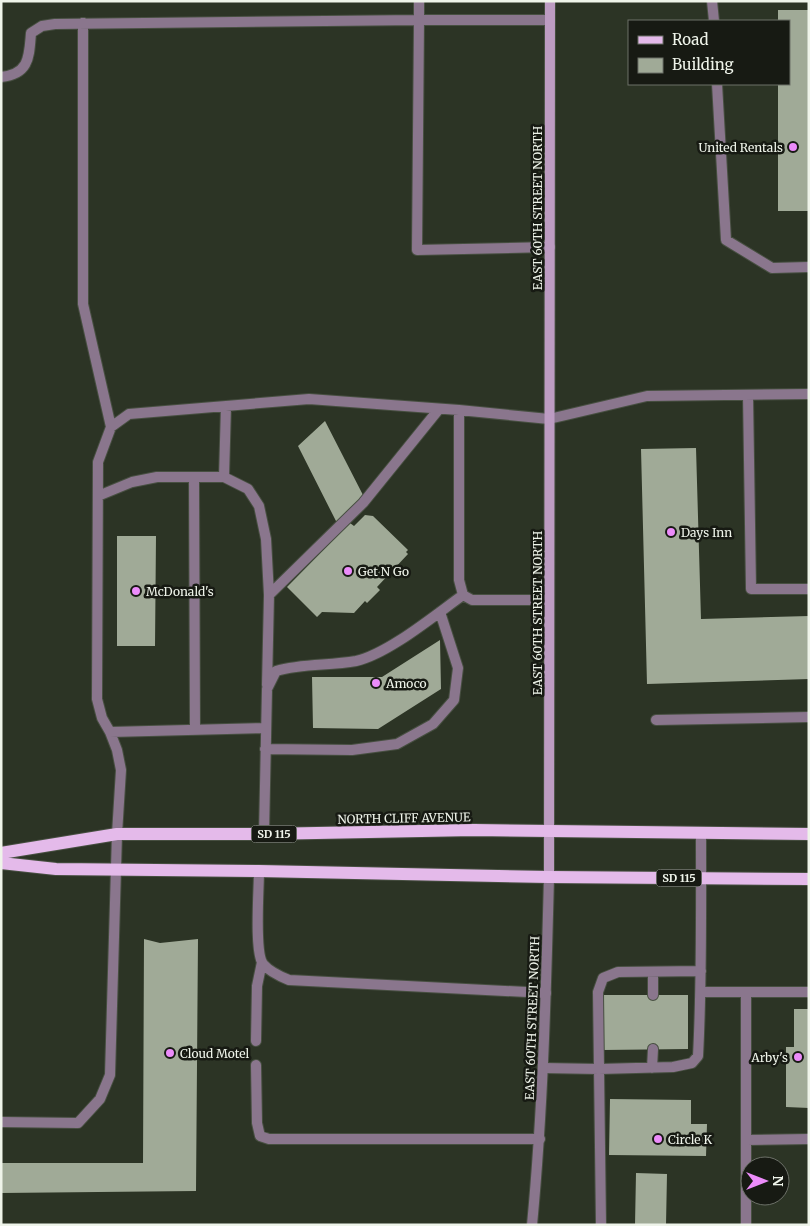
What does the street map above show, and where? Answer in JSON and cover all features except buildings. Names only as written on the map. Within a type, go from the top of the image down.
[{"type":"main road","name":"EAST 60TH STREET NORTH","points":[[549,877],[550,1]]},
{"type":"main road","name":"NORTH CLIFF AVENUE","points":[[1,854],[117,834],[264,834],[474,830],[809,834]]},
{"type":"main road","name":"SD 115","points":[[1,863],[56,869],[809,879]]},
{"type":"street","points":[[419,1],[417,250],[550,247]]},
{"type":"street","points":[[712,1],[714,20]]},
{"type":"street","points":[[1,77],[22,70],[28,61],[31,34],[42,26],[83,23],[550,20]]},
{"type":"street","points":[[83,23],[83,304],[111,427]]},
{"type":"street","points":[[717,85],[726,240],[772,268],[809,268]]},
{"type":"street","points":[[1,1122],[78,1123],[100,1099],[110,1075],[117,834],[121,770],[117,750],[102,718],[98,699],[98,462],[111,427],[128,414],[309,399],[550,419],[648,396],[809,394]]},
{"type":"street","points":[[748,395],[751,589],[809,589]]},
{"type":"street","points":[[224,478],[226,406]]},
{"type":"street","points":[[269,595],[363,503],[439,409]]},
{"type":"street","points":[[459,410],[459,580],[463,595],[472,600],[549,600]]},
{"type":"street","points":[[98,496],[132,482],[157,477],[224,478],[248,489],[260,506],[266,539],[269,595],[264,834]]},
{"type":"street","points":[[194,477],[195,730]]},
{"type":"street","points":[[267,689],[276,670],[294,666],[357,661],[385,650],[463,595]]},
{"type":"street","points":[[265,749],[352,750],[397,744],[434,724],[454,700],[458,668],[440,612]]},
{"type":"street","points":[[656,720],[809,717]]},
{"type":"street","points":[[110,732],[266,728]]},
{"type":"street","points":[[544,1068],[673,1067],[692,1063],[698,1056],[701,992],[701,833]]},
{"type":"street","points":[[256,1041],[257,986],[262,962],[258,946],[259,871]]},
{"type":"street","name":"EAST 60TH STREET NORTH","points":[[532,1225],[544,1068],[549,877]]},
{"type":"street","points":[[262,962],[274,974],[289,980],[546,993]]},
{"type":"street","points":[[601,1225],[598,992],[603,978],[618,972],[701,971]]},
{"type":"street","points":[[653,972],[654,995]]},
{"type":"street","points":[[701,992],[809,992]]},
{"type":"street","points":[[746,992],[746,1225]]},
{"type":"street","points":[[652,1068],[653,1049]]},
{"type":"street","points":[[256,1065],[256,1123],[260,1136],[269,1139],[540,1139]]},
{"type":"street","points":[[746,1140],[809,1139]]},
{"type":"place","name":"United Rentals","points":[[793,147]]},
{"type":"place","name":"Days Inn","points":[[671,532]]},
{"type":"place","name":"Get N Go","points":[[348,571]]},
{"type":"place","name":"McDonald's","points":[[136,591]]},
{"type":"place","name":"Amoco","points":[[376,683]]},
{"type":"place","name":"Cloud Motel","points":[[170,1053]]},
{"type":"place","name":"Arby's","points":[[798,1057]]},
{"type":"place","name":"Circle K","points":[[658,1139]]}]
